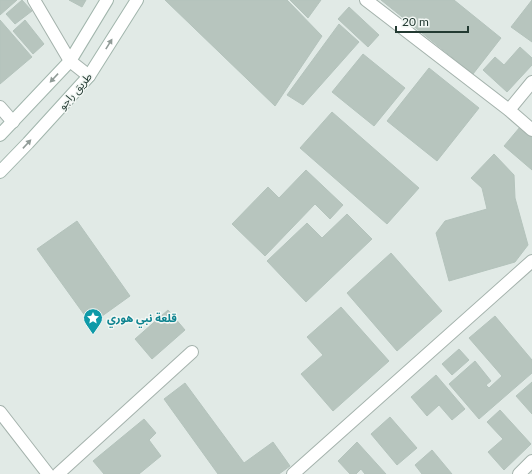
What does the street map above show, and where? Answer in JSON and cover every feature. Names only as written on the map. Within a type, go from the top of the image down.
[{"type":"street","points":[[34,0],[70,61],[89,76]]},
{"type":"street","points":[[0,135],[14,122],[70,61],[108,0]]},
{"type":"street","name":"طريق راجو","points":[[0,172],[89,76],[136,0]]},
{"type":"street","points":[[366,0],[509,110],[532,130]]},
{"type":"street","points":[[509,110],[532,82]]},
{"type":"street","points":[[0,107],[14,122]]},
{"type":"street","points":[[293,474],[532,261]]},
{"type":"street","points":[[58,474],[192,352]]},
{"type":"street","points":[[0,412],[48,474]]},
{"type":"street","points":[[519,474],[532,462]]},
{"type":"building","points":[[0,0],[17,0],[0,15]]},
{"type":"building","points":[[22,0],[32,11],[15,24],[6,14]]},
{"type":"building","points":[[69,0],[86,0],[82,7]]},
{"type":"building","points":[[165,0],[287,0],[322,36],[275,106]]},
{"type":"building","points":[[290,0],[321,0],[308,18]]},
{"type":"building","points":[[381,0],[454,0],[501,38],[473,74]]},
{"type":"building","points":[[532,0],[532,42],[511,27]]},
{"type":"building","points":[[349,7],[379,35],[368,47],[338,19]]},
{"type":"building","points":[[0,20],[32,57],[0,84]]},
{"type":"building","points":[[25,20],[44,44],[33,54],[13,31]]},
{"type":"building","points":[[339,24],[359,42],[303,105],[287,95]]},
{"type":"building","points":[[520,47],[532,58],[532,65],[507,92],[483,70],[495,57],[504,65]]},
{"type":"building","points":[[363,54],[405,88],[374,126],[332,92]]},
{"type":"building","points":[[429,68],[479,108],[437,161],[387,121]]},
{"type":"building","points":[[332,112],[419,188],[387,224],[300,148]]},
{"type":"building","points":[[520,127],[532,138],[532,170],[504,146]]},
{"type":"building","points":[[494,154],[514,175],[515,198],[528,245],[515,262],[449,281],[436,233],[445,221],[487,209],[482,188],[471,178]]},
{"type":"building","points":[[306,170],[343,205],[330,219],[315,204],[265,256],[232,224],[268,187],[279,198]]},
{"type":"building","points":[[347,214],[372,239],[306,302],[267,261],[307,223],[322,238]]},
{"type":"building","points":[[77,221],[130,296],[91,324],[37,249]]},
{"type":"building","points":[[391,253],[442,311],[397,351],[347,293]]},
{"type":"building","points":[[341,307],[389,361],[333,411],[301,374],[323,355],[307,337]]},
{"type":"building","points":[[168,310],[185,330],[152,359],[135,339]]},
{"type":"building","points":[[495,316],[532,360],[532,373],[479,419],[449,384],[475,361],[491,381],[486,385],[489,388],[502,376],[469,338]]},
{"type":"building","points":[[459,349],[469,360],[452,375],[442,364]]},
{"type":"building","points":[[436,375],[465,409],[452,420],[439,405],[427,416],[411,397]]},
{"type":"building","points":[[532,382],[532,414],[516,396]]},
{"type":"building","points":[[185,383],[244,463],[273,442],[290,466],[279,474],[218,474],[164,399]]},
{"type":"building","points":[[500,410],[531,444],[504,470],[488,452],[503,439],[487,422]]},
{"type":"building","points":[[390,417],[417,448],[397,465],[371,434]]},
{"type":"building","points":[[144,419],[156,433],[149,440],[161,456],[139,474],[104,474],[93,461]]},
{"type":"building","points":[[357,442],[386,474],[365,474],[361,469],[356,474],[350,474],[338,461]]},
{"type":"building","points":[[432,450],[452,474],[422,474],[415,465]]},
{"type":"place","name":"قلعة نبي هوري","points":[[93,335]]}]
